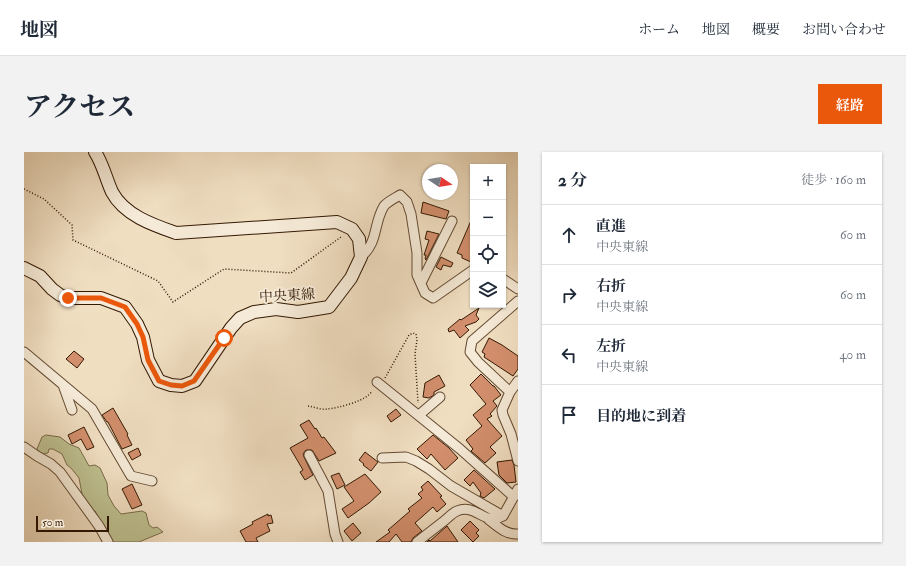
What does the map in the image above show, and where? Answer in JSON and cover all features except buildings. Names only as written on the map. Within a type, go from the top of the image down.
[{"type":"main road","points":[[95,152],[113,193],[123,205],[140,219],[158,227],[176,234],[337,222],[352,229],[359,239],[361,257]]},
{"type":"main road","name":"中央東線","points":[[24,268],[40,276],[60,295],[68,298],[101,298],[125,307],[137,324],[143,337],[148,360],[159,381],[171,385],[182,386],[194,381],[240,318],[254,312],[276,309],[298,312],[329,307],[351,278],[361,257]]},
{"type":"street","points":[[361,257],[367,252],[374,241],[380,217],[385,205],[400,195],[407,202],[411,214],[417,253],[417,275],[425,293],[433,298],[470,272]]},
{"type":"street","points":[[421,283],[452,221]]},
{"type":"street","points":[[506,281],[518,289]]},
{"type":"street","points":[[510,392],[478,362],[470,352],[472,341],[518,302]]},
{"type":"street","points":[[24,352],[92,409],[131,476],[152,481]]},
{"type":"street","points":[[518,381],[510,392],[502,410],[511,434],[518,461]]},
{"type":"street","points":[[62,383],[72,410]]},
{"type":"street","points":[[379,384],[516,493],[503,516],[495,520],[488,519]]},
{"type":"street","points":[[419,415],[440,397]]},
{"type":"street","points":[[24,448],[51,464],[60,472],[99,526],[108,542]]},
{"type":"street","points":[[309,455],[328,491],[335,534],[338,542]]},
{"type":"street","points":[[382,458],[406,457],[416,461],[451,486],[503,516]]},
{"type":"street","points":[[417,542],[456,511],[466,510],[474,511],[488,519],[505,532],[513,535],[518,534]]},
{"type":"path","points":[[24,189],[44,199],[72,225],[74,240],[158,282],[173,302],[224,269],[291,273],[352,229]]},
{"type":"path","points":[[308,406],[326,409],[363,400],[379,384],[409,335],[413,333],[416,334],[417,340],[415,354],[419,415]]},
{"type":"green space","points":[[46,435],[60,437],[69,444],[79,448],[89,466],[95,465],[100,468],[107,483],[108,495],[114,506],[121,514],[142,511],[146,513],[149,525],[153,528],[157,527],[163,532],[139,542],[112,542],[95,511],[90,509],[83,499],[79,478],[67,465],[62,454],[53,449],[49,449],[48,453],[45,454],[39,452],[37,449],[42,437]]},
{"type":"route","points":[[68,298],[101,298],[125,307],[137,324],[143,337],[148,360],[159,381],[171,385],[182,386],[194,381],[224,338]]}]
